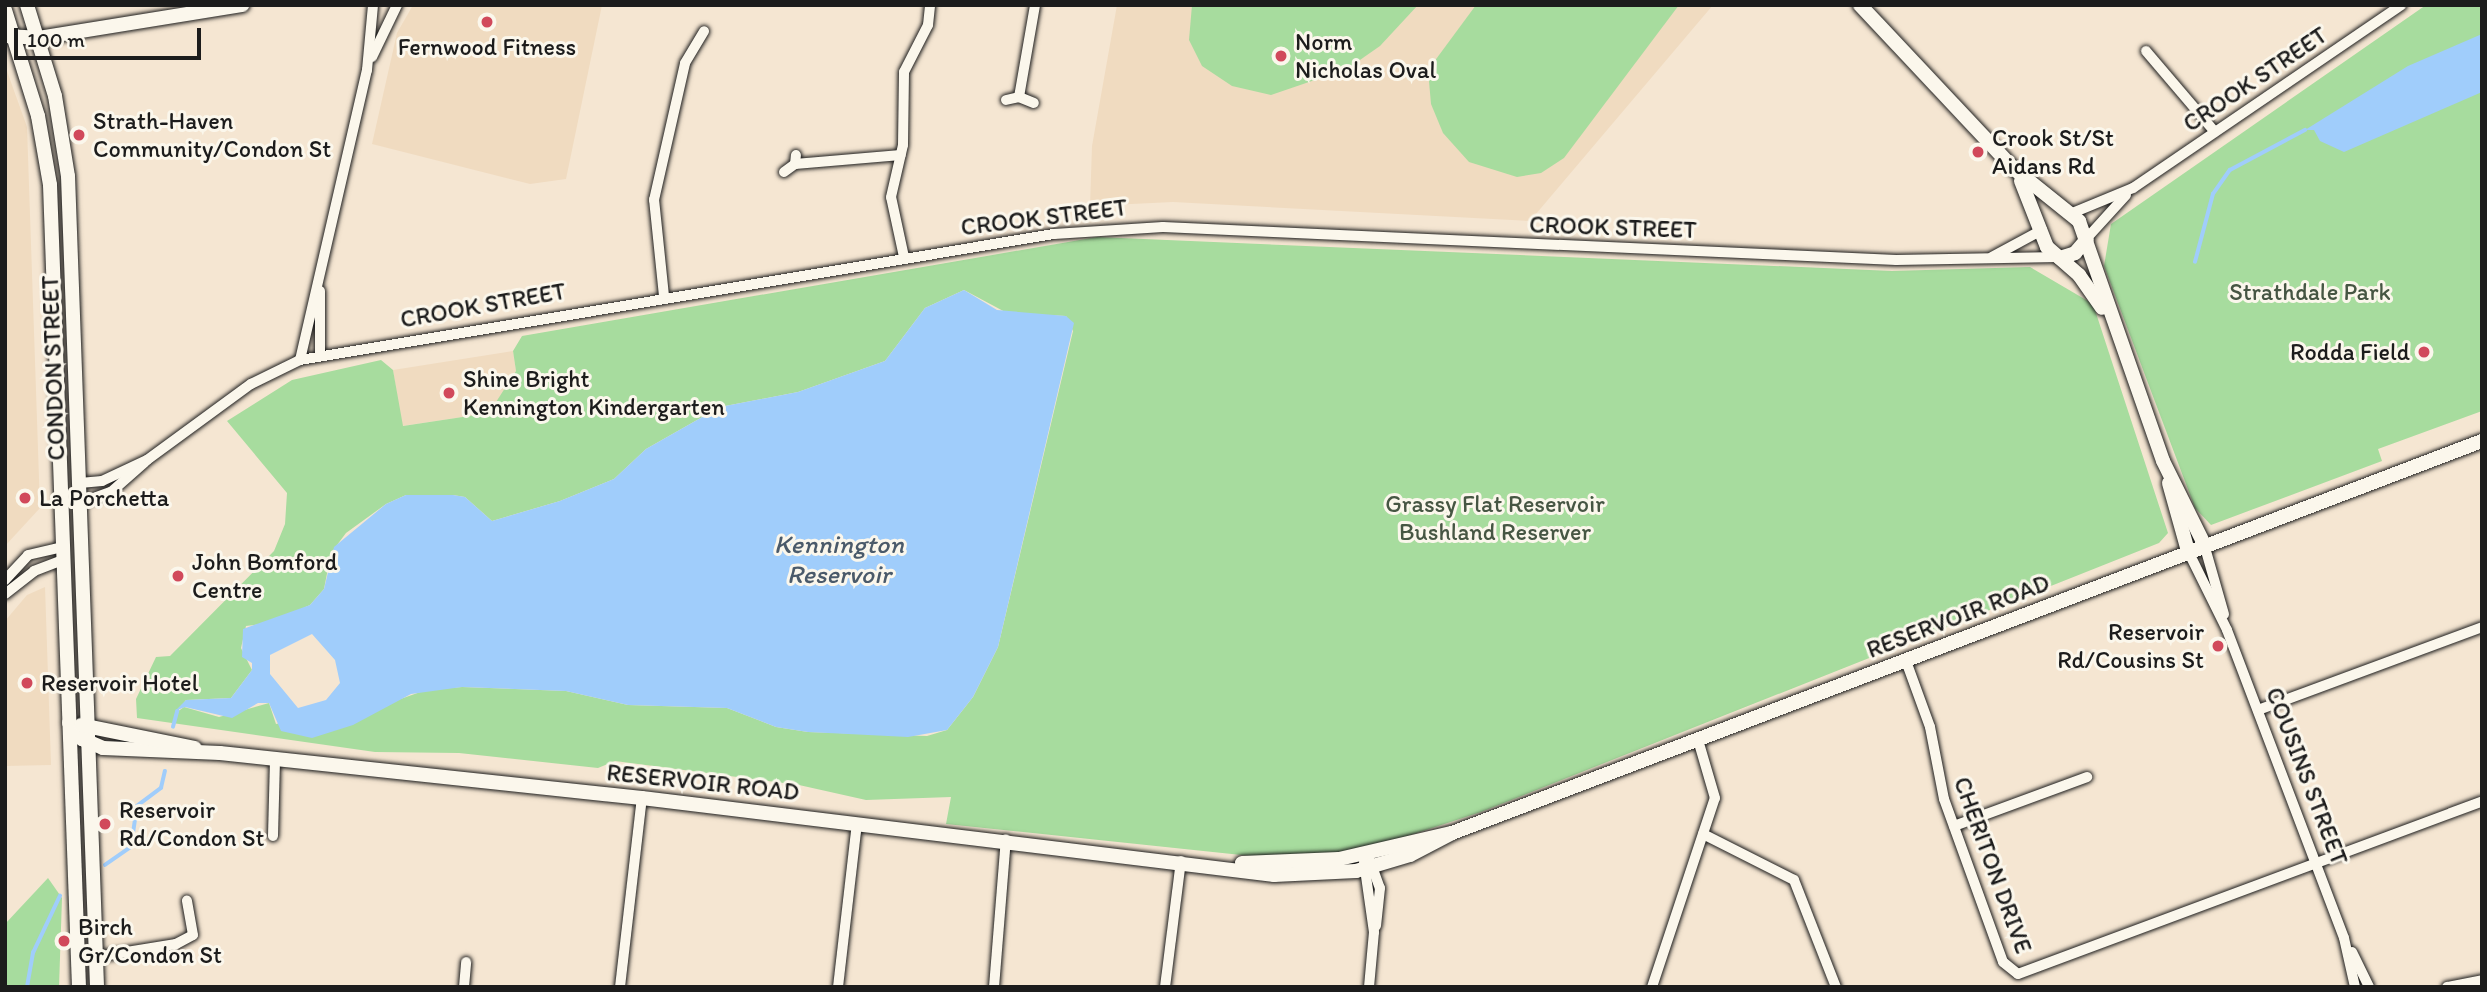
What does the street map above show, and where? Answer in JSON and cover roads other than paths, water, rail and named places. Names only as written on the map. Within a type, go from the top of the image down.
[{"type":"main road","name":"CONDON STREET","points":[[27,5],[38,38],[66,153],[97,987]]},
{"type":"main road","points":[[9,35],[38,38],[242,5]]},
{"type":"main road","points":[[1860,5],[2013,168],[2070,213],[2087,238],[2075,253],[2059,258],[2047,247],[2042,229],[2013,168]]},
{"type":"main road","name":"CONDON STREET","points":[[5,10],[12,52],[42,131],[50,185],[79,987]]},
{"type":"main road","points":[[12,52],[38,38]]},
{"type":"main road","points":[[2042,229],[2055,215],[2070,213]]},
{"type":"main road","name":"COUSINS STREET","points":[[2087,238],[2113,329],[2163,461],[2188,551]]},
{"type":"main road","name":"COUSINS STREET","points":[[2059,258],[2085,282],[2113,329]]},
{"type":"main road","name":"RESERVOIR ROAD","points":[[89,744],[220,753],[642,798],[1006,839],[1301,877],[1369,868],[1452,833],[2204,544],[2482,441]]},
{"type":"main road","name":"COUSINS STREET","points":[[2163,461],[2204,544]]},
{"type":"main road","points":[[63,553],[82,547]]},
{"type":"main road","points":[[69,723],[89,744]]},
{"type":"main road","name":"RESERVOIR ROAD","points":[[69,723],[220,753]]},
{"type":"main road","name":"RESERVOIR ROAD","points":[[1181,861],[1297,863],[1366,854],[1452,833]]},
{"type":"street","points":[[300,360],[303,326],[321,278],[367,70],[373,5]]},
{"type":"street","points":[[367,70],[397,5]]},
{"type":"street","points":[[904,257],[890,204],[901,155],[904,72],[928,25],[930,5]]},
{"type":"street","points":[[1019,97],[1035,5]]},
{"type":"street","name":"CROOK STREET","points":[[2070,213],[2133,188],[2394,7]]},
{"type":"street","points":[[664,296],[653,200],[685,63],[704,32]]},
{"type":"street","points":[[2146,51],[2215,132]]},
{"type":"street","points":[[1006,100],[1019,97],[1034,103]]},
{"type":"street","points":[[783,172],[795,159],[901,155]]},
{"type":"street","name":"CROOK STREET","points":[[2087,238],[2133,188]]},
{"type":"street","name":"CROOK STREET","points":[[80,503],[111,492],[147,460],[243,389],[300,360],[664,296],[1054,234],[1148,227],[1896,260],[2059,258]]},
{"type":"street","name":"CROOK STREET","points":[[1986,259],[2020,246],[2042,229]]},
{"type":"street","points":[[320,355],[321,278]]},
{"type":"street","name":"CROOK STREET","points":[[80,483],[102,481],[147,460]]},
{"type":"street","name":"COUSINS STREET","points":[[2204,544],[2227,630]]},
{"type":"street","name":"COUSINS STREET","points":[[2188,551],[2227,630],[2344,938],[2369,987]]},
{"type":"street","points":[[5,580],[28,555],[63,553]]},
{"type":"street","points":[[5,594],[63,553]]},
{"type":"street","points":[[2258,710],[2482,627]]},
{"type":"street","name":"CHERITON DRIVE","points":[[1906,660],[1954,826],[2003,961],[2018,974],[2316,863]]},
{"type":"street","points":[[1652,987],[1715,793],[1698,740]]},
{"type":"street","points":[[274,836],[275,759]]},
{"type":"street","points":[[1954,826],[2087,776]]},
{"type":"street","points":[[620,987],[642,798]]},
{"type":"street","points":[[2316,863],[2482,801]]},
{"type":"street","points":[[838,987],[857,823]]},
{"type":"street","points":[[1703,834],[1794,880],[1836,987]]},
{"type":"street","points":[[994,987],[1006,839]]},
{"type":"street","points":[[1366,854],[1381,902],[1374,932],[1369,987]]},
{"type":"street","points":[[1165,987],[1181,861]]},
{"type":"street","points":[[96,957],[176,944],[193,935],[187,901]]},
{"type":"street","name":"COUSINS STREET","points":[[2344,938],[2355,987]]},
{"type":"street","points":[[464,987],[466,962]]},
{"type":"street","points":[[2447,987],[2473,984]]},
{"type":"water","points":[[2482,34],[2482,92],[2344,152],[2320,141],[2314,130],[2305,130],[2408,66]]},
{"type":"water","name":"Kennington Reservoir","points":[[964,290],[997,310],[1066,316],[1074,323],[998,647],[973,697],[947,730],[908,737],[808,732],[776,727],[727,708],[628,705],[566,691],[462,687],[411,694],[353,725],[312,738],[281,731],[269,703],[258,703],[232,718],[185,707],[175,711],[186,700],[231,698],[252,670],[252,663],[242,657],[243,629],[310,605],[324,589],[334,547],[386,504],[406,495],[453,495],[465,497],[492,521],[560,501],[614,479],[646,449],[720,407],[798,392],[885,361],[925,308]],"holes":[[[312,634],[335,660],[340,683],[326,700],[298,708],[270,674],[270,655]]]},
{"type":"waterway","points":[[2195,262],[2213,194],[2230,170],[2305,130]]},
{"type":"waterway","points":[[173,727],[177,712]]},
{"type":"waterway","points":[[105,865],[131,847],[137,806],[161,788],[165,771]]},
{"type":"waterway","points":[[27,987],[33,953],[60,896]]},
{"type":"place","name":"Fernwood Fitness","points":[[487,22]]},
{"type":"place","name":"Norm Nicholas Oval","points":[[1281,56]]},
{"type":"place","name":"Strath-Haven Community/Condon St","points":[[79,135]]},
{"type":"place","name":"Crook St/St Aidans Rd","points":[[1978,152]]},
{"type":"place","name":"Rodda Field","points":[[2424,352]]},
{"type":"place","name":"Shine Bright Kennington Kindergarten","points":[[449,393]]},
{"type":"place","name":"La Porchetta","points":[[25,498]]},
{"type":"place","name":"John Bomford Centre","points":[[178,576]]},
{"type":"place","name":"Reservoir Rd/Cousins St","points":[[2218,646]]},
{"type":"place","name":"Reservoir Hotel","points":[[27,683]]},
{"type":"place","name":"Reservoir Rd/Condon St","points":[[105,824]]},
{"type":"place","name":"Birch Gr/Condon St","points":[[64,941]]},
{"type":"park label","name":"Strathdale Park","points":[[2310,292]]},
{"type":"park label","name":"Grassy Flat Reservoir Bushland Reserver","points":[[1495,518]]}]
